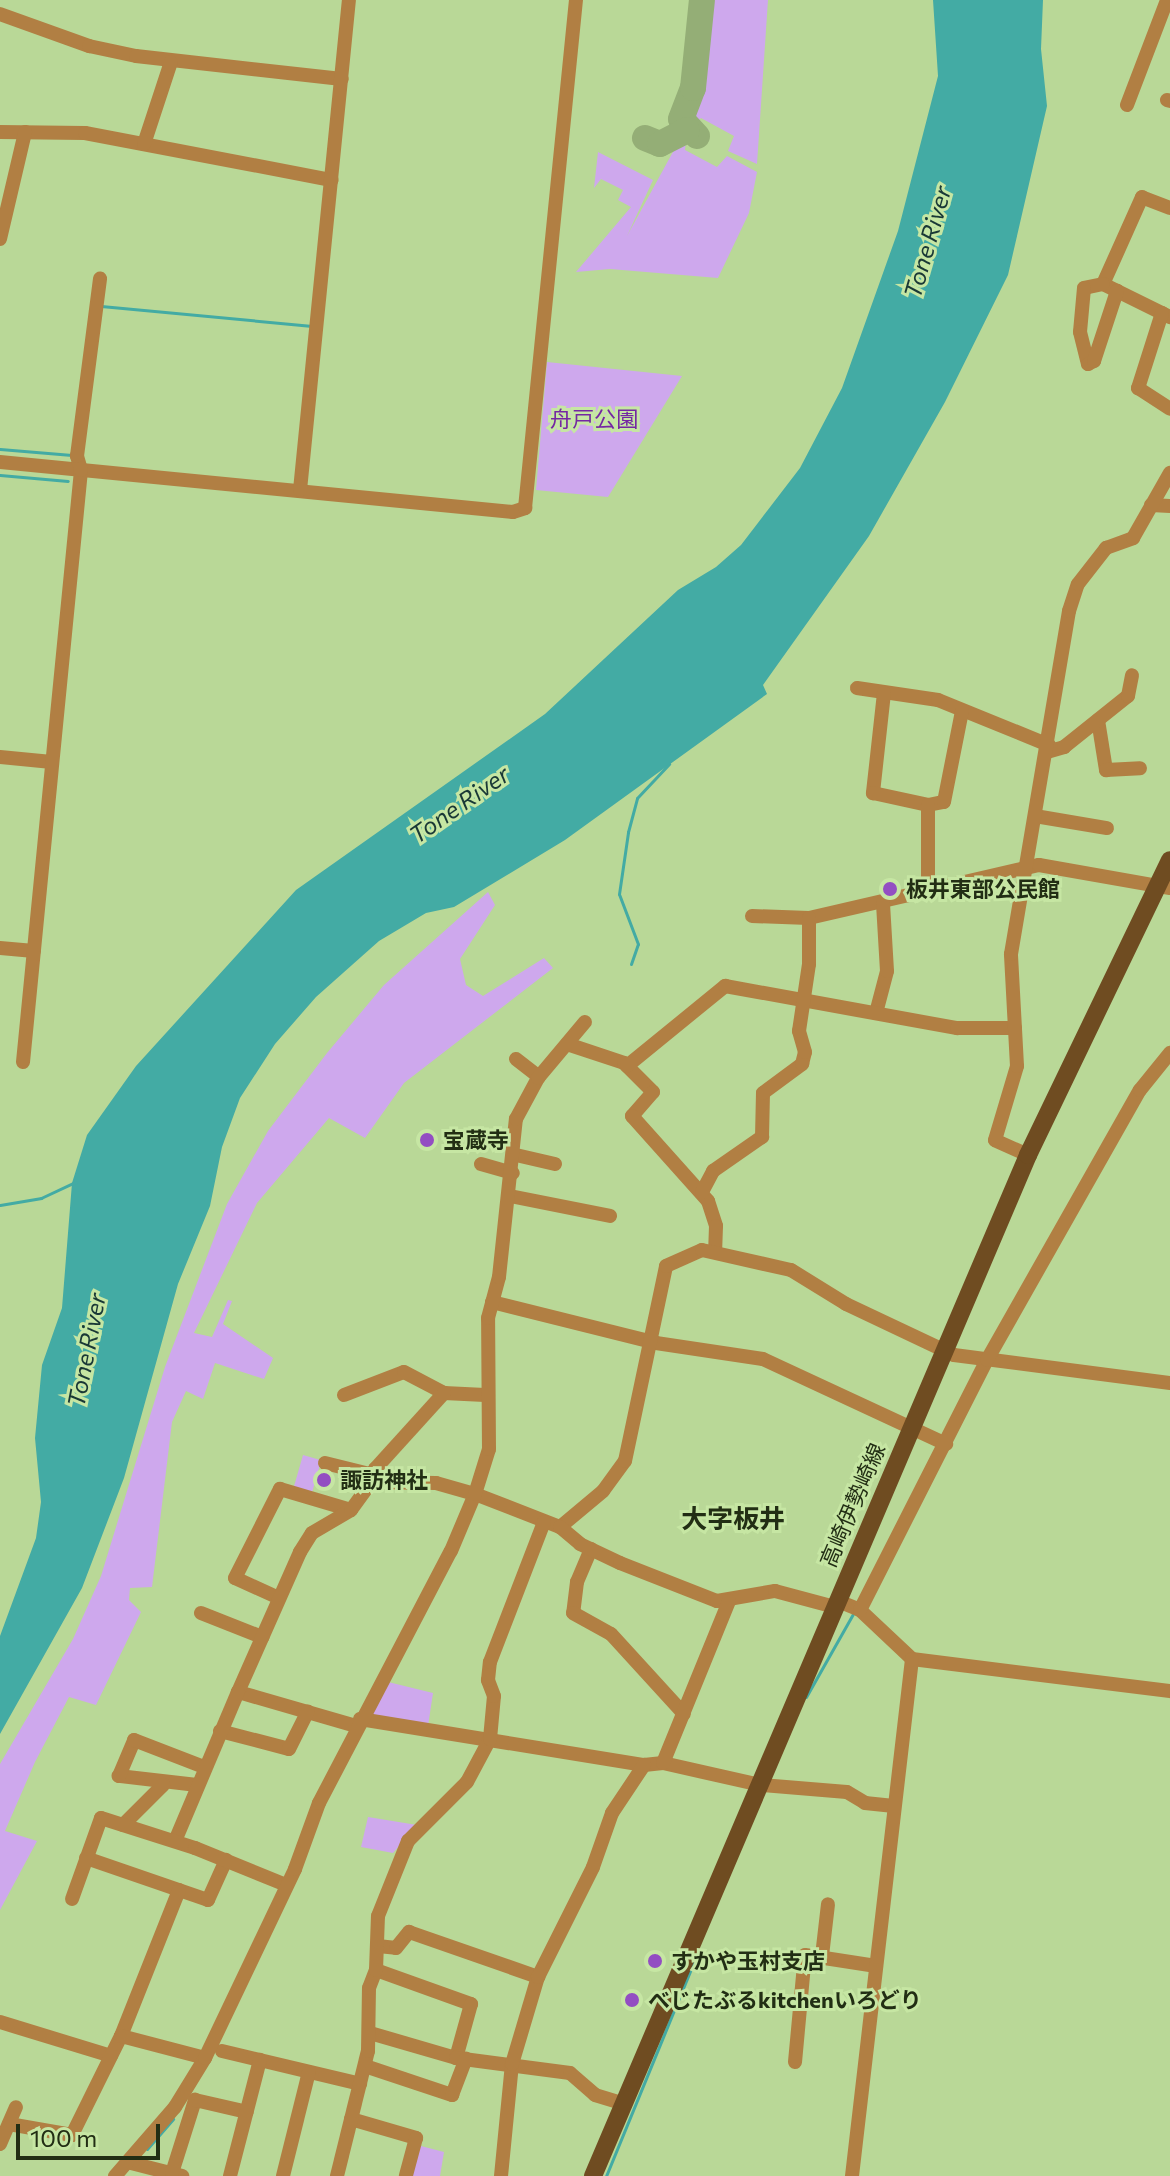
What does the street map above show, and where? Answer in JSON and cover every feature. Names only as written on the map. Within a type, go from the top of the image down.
[{"type":"main road","name":"高崎伊勢崎線","points":[[598,2175],[625,2104],[1028,1155],[1164,886],[1170,860]]},
{"type":"street","points":[[300,490],[349,0]]},
{"type":"street","points":[[0,462],[513,512],[525,508],[576,0]]},
{"type":"street","points":[[1127,105],[1167,0]]},
{"type":"street","points":[[0,14],[89,46],[171,62],[342,79]]},
{"type":"street","points":[[144,144],[171,62]]},
{"type":"street","points":[[0,132],[85,133],[332,180]]},
{"type":"street","points":[[0,239],[25,132]]},
{"type":"street","points":[[1103,284],[1142,197],[1170,208]]},
{"type":"street","points":[[23,1062],[81,470],[77,456],[100,278]]},
{"type":"street","points":[[1117,291],[1094,361],[1088,364],[1080,332],[1084,288],[1103,284],[1166,315],[1138,388],[1170,409]]},
{"type":"street","points":[[1028,1155],[995,1140],[1016,1074],[1011,954],[1075,589],[1106,548],[1133,538],[1170,473]]},
{"type":"street","points":[[1151,505],[1170,506]]},
{"type":"street","points":[[857,688],[938,700],[1048,748],[1064,747],[1128,696],[1132,675]]},
{"type":"street","points":[[884,693],[873,793],[928,805],[944,802],[962,711]]},
{"type":"street","points":[[1098,720],[1106,770],[1140,768]]},
{"type":"street","points":[[0,757],[52,762]]},
{"type":"street","points":[[928,805],[928,893]]},
{"type":"street","points":[[1035,816],[1107,828]]},
{"type":"street","points":[[752,916],[809,918],[1043,864],[1164,886]]},
{"type":"street","points":[[876,1013],[887,971],[883,903]]},
{"type":"street","points":[[702,1192],[713,1171],[762,1137],[763,1093],[802,1064],[801,1003],[809,964],[809,918]]},
{"type":"street","points":[[0,948],[34,951]]},
{"type":"street","points":[[627,1066],[719,987],[957,1028],[1015,1028]]},
{"type":"street","points":[[115,2176],[131,2163],[175,2107],[205,2058],[358,1723],[451,1551],[475,1494],[489,1449],[485,1395],[492,1302],[516,1155],[516,1119],[539,1077],[585,1022]]},
{"type":"street","points":[[567,1044],[627,1066],[653,1092],[632,1116],[702,1192],[716,1226],[715,1250]]},
{"type":"street","points":[[860,1610],[987,1360],[1140,1090],[1170,1053]]},
{"type":"street","points":[[516,1059],[539,1077]]},
{"type":"street","points":[[516,1155],[555,1164]]},
{"type":"street","points":[[481,1164],[513,1173]]},
{"type":"street","points":[[510,1196],[610,1216]]},
{"type":"street","points":[[560,1527],[603,1491],[625,1461],[648,1341],[668,1262],[715,1250],[791,1270],[846,1304],[945,1349],[987,1360],[1170,1383]]},
{"type":"street","points":[[492,1302],[648,1341],[763,1359],[946,1444]]},
{"type":"street","points":[[344,1395],[404,1372],[444,1393],[485,1395]]},
{"type":"street","points":[[175,1841],[204,1767],[279,1598],[312,1533],[351,1510],[372,1478],[444,1393]]},
{"type":"street","points":[[325,1463],[372,1478],[436,1483],[475,1494],[560,1527],[591,1549],[704,1597],[729,1601],[775,1591],[860,1610],[912,1659],[1170,1691]]},
{"type":"street","points":[[279,1598],[235,1578],[280,1489],[351,1510]]},
{"type":"street","points":[[337,2176],[365,2066],[370,2033],[369,1988],[376,1970],[378,1916],[397,1859],[408,1841],[467,1782],[490,1739],[494,1696],[488,1680],[490,1662],[544,1522]]},
{"type":"street","points":[[591,1549],[577,1582],[573,1613],[611,1634],[684,1714]]},
{"type":"street","points":[[663,1763],[729,1601]]},
{"type":"street","points":[[201,1613],[262,1637]]},
{"type":"street","points":[[852,2176],[912,1659]]},
{"type":"street","points":[[238,1692],[358,1723],[490,1739],[644,1765],[663,1763],[761,1785],[847,1792],[865,1803],[894,1806]]},
{"type":"street","points":[[220,1731],[289,1749],[308,1711]]},
{"type":"street","points":[[197,1785],[163,1785],[119,1776],[134,1740],[204,1767]]},
{"type":"street","points":[[501,2176],[512,2064],[538,1977],[593,1867],[612,1813],[644,1765]]},
{"type":"street","points":[[123,1825],[163,1785]]},
{"type":"street","points":[[72,1899],[101,1818],[175,1841],[286,1885]]},
{"type":"street","points":[[86,1858],[208,1900],[226,1860]]},
{"type":"street","points":[[9,2124],[72,2135],[121,2036],[179,1890]]},
{"type":"street","points":[[822,1956],[828,1904]]},
{"type":"street","points":[[378,1946],[396,1948],[409,1932],[538,1977]]},
{"type":"street","points":[[795,2062],[805,1955],[876,1966]]},
{"type":"street","points":[[365,2066],[452,2095],[471,2004],[376,1970]]},
{"type":"street","points":[[0,2022],[111,2056]]},
{"type":"street","points":[[370,2033],[461,2059],[570,2073],[595,2095],[625,2104]]},
{"type":"street","points":[[121,2036],[205,2058]]},
{"type":"street","points":[[222,2051],[360,2084]]},
{"type":"street","points":[[230,2176],[260,2060]]},
{"type":"street","points":[[283,2176],[309,2072]]},
{"type":"street","points":[[131,2163],[171,2174],[195,2100],[247,2112]]},
{"type":"street","points":[[0,2144],[16,2107]]},
{"type":"street","points":[[351,2119],[416,2138],[406,2176]]},
{"type":"green space","points":[[713,0],[768,0],[757,164],[728,151],[734,136],[701,118],[695,124],[690,121],[704,91]]},
{"type":"green space","points":[[680,139],[686,140],[685,150],[717,167],[727,156],[757,172],[749,213],[718,278],[610,269],[576,272],[631,207],[618,200],[623,190],[601,179],[594,188],[598,152],[653,180],[627,236]]},
{"type":"green space","name":"舟戸公園","points":[[547,362],[682,376],[608,497],[536,490]]},
{"type":"green space","points":[[488,892],[495,905],[460,959],[466,985],[483,996],[544,958],[553,968],[404,1083],[365,1138],[329,1118],[257,1203],[194,1333],[212,1337],[228,1300],[232,1301],[223,1324],[273,1358],[264,1379],[215,1363],[203,1399],[186,1391],[172,1422],[152,1587],[130,1588],[129,1600],[141,1612],[96,1705],[69,1697],[35,1762],[5,1831],[37,1841],[0,1910],[0,1764],[73,1639],[101,1576],[165,1367],[227,1204],[268,1131],[327,1053],[384,985]]},
{"type":"green space","points":[[303,1455],[321,1460],[312,1492],[294,1487]]},
{"type":"green space","points":[[384,1681],[433,1693],[428,1726],[370,1718]]},
{"type":"green space","points":[[368,1817],[417,1825],[393,1853],[361,1847]]},
{"type":"green space","points":[[417,2145],[444,2152],[440,2176],[409,2176]]},
{"type":"water","name":"Tone River","points":[[933,0],[1043,0],[1041,49],[1047,106],[1008,275],[945,402],[869,536],[763,685],[767,694],[565,840],[454,907],[426,913],[379,941],[316,997],[275,1044],[240,1098],[222,1147],[210,1206],[178,1284],[124,1478],[82,1588],[0,1734],[0,1636],[36,1538],[41,1502],[35,1438],[42,1365],[62,1308],[72,1183],[87,1135],[136,1066],[296,890],[545,714],[678,590],[716,567],[741,545],[800,468],[842,388],[898,231],[938,76]]},
{"type":"waterway","points":[[101,306],[312,326]]},
{"type":"waterway","points":[[0,449],[72,455]]},
{"type":"waterway","points":[[0,475],[68,481]]},
{"type":"waterway","points":[[631,964],[638,944],[619,894],[628,832],[637,798],[669,764]]},
{"type":"waterway","points":[[0,1205],[41,1198],[76,1182]]},
{"type":"waterway","points":[[806,1697],[853,1614]]},
{"type":"waterway","points":[[606,2176],[697,1954]]},
{"type":"waterway","points":[[147,2149],[173,2119]]},
{"type":"taxiway","points":[[697,136],[681,119],[693,88],[702,0]]},
{"type":"taxiway","points":[[645,138],[660,144],[687,130]]},
{"type":"place","name":"板井東部公民館","points":[[890,889]]},
{"type":"place","name":"宝蔵寺","points":[[427,1140]]},
{"type":"place","name":"諏訪神社","points":[[324,1480]]},
{"type":"place","name":"すかや玉村支店","points":[[655,1961]]},
{"type":"place","name":"べじたぶるkitchenいろどり","points":[[632,2000]]},
{"type":"district","name":"大字板井","points":[[733,1518]]}]
